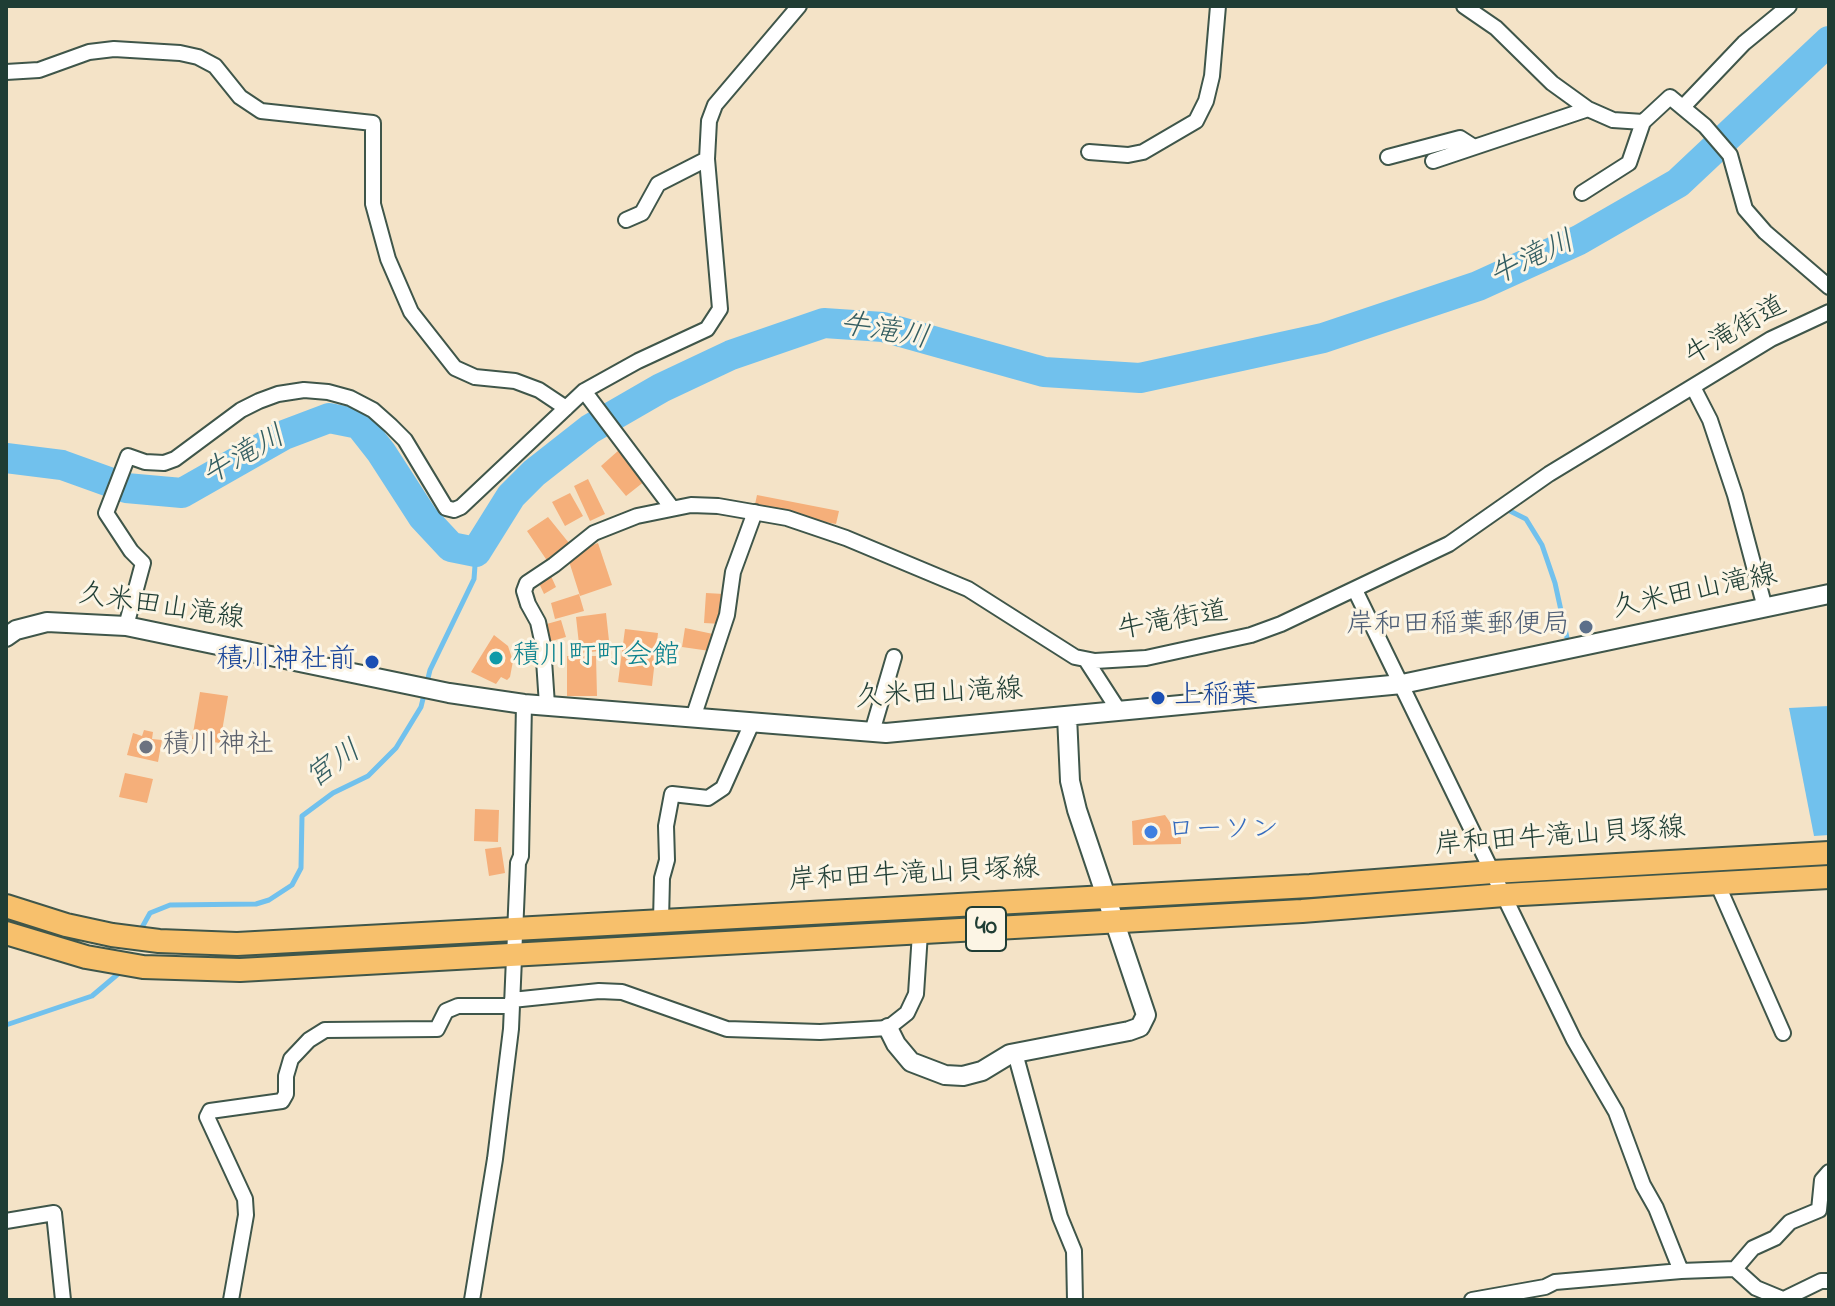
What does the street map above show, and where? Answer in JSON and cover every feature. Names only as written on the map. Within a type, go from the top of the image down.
[{"type":"main road","name":"岸和田牛滝山貝塚線","points":[[6,906],[66,925],[112,935],[159,941],[237,944],[1108,897],[1829,853]]},
{"type":"main road","name":"岸和田牛滝山貝塚線","points":[[6,933],[86,957],[143,967],[240,970],[1115,922],[1504,895],[1829,877]]},
{"type":"street","points":[[126,626],[143,563],[131,551],[106,513],[128,456],[145,462],[164,463],[175,459],[241,410],[259,401],[291,392],[328,392],[350,398],[373,410],[391,426],[405,440],[446,508],[454,510],[461,507],[584,391],[638,361],[707,329],[720,309],[707,159],[709,121],[715,105],[799,6]]},
{"type":"street","points":[[1089,152],[1128,155],[1143,152],[1196,121],[1206,101],[1212,76],[1218,6]]},
{"type":"street","points":[[1464,6],[1496,28],[1552,83],[1588,109],[1613,120],[1643,122]]},
{"type":"street","points":[[1683,107],[1744,43],[1789,6]]},
{"type":"street","points":[[6,72],[39,70],[89,52],[114,49],[180,53],[198,57],[215,66],[240,97],[261,111],[373,123],[373,204],[388,259],[411,312],[455,368],[475,377],[515,381],[539,390],[566,408]]},
{"type":"street","points":[[1582,193],[1629,163],[1643,122],[1670,97],[1705,126],[1730,155],[1745,209],[1765,232],[1829,287]]},
{"type":"street","points":[[1433,161],[1588,109]]},
{"type":"street","points":[[1388,157],[1460,138],[1474,147]]},
{"type":"street","points":[[626,220],[642,213],[658,184],[707,159]]},
{"type":"street","name":"牛滝街道","points":[[547,705],[543,645],[538,622],[524,591],[527,583],[594,533],[637,516],[672,508],[718,506],[787,518],[968,589],[1075,657],[1086,660],[1146,658],[1251,635],[1281,624],[1449,544],[1549,474],[1771,339],[1829,312]]},
{"type":"street","points":[[1693,387],[1710,420],[1735,495],[1765,608]]},
{"type":"street","points":[[584,391],[672,508]]},
{"type":"street","points":[[693,718],[727,615],[733,572],[755,512]]},
{"type":"street","points":[[1355,590],[1574,1040],[1616,1112],[1643,1185],[1656,1208],[1681,1271]]},
{"type":"street","name":"久米田山滝線","points":[[6,637],[16,630],[47,622],[126,626],[449,693],[524,704],[872,732],[1402,684],[1829,594]]},
{"type":"street","points":[[872,732],[886,693],[894,657]]},
{"type":"street","points":[[1086,660],[1119,711]]},
{"type":"street","points":[[472,1300],[495,1159],[512,1003],[518,863],[521,856],[524,704]]},
{"type":"street","points":[[888,1028],[911,1062],[945,1075],[963,1076],[982,1071],[1015,1053],[1140,1027],[1146,1015],[1070,781],[1067,716]]},
{"type":"street","points":[[661,921],[662,878],[667,860],[666,826],[672,794],[708,798],[723,788],[752,723]]},
{"type":"street","points":[[1717,883],[1783,1033]]},
{"type":"street","points":[[231,1300],[246,1215],[245,1199],[207,1117],[210,1111],[282,1101],[286,1094],[286,1076],[291,1059],[309,1040],[325,1030],[437,1029],[446,1011],[458,1006],[512,1003],[599,991],[622,992],[727,1029],[820,1032],[888,1028],[907,1013],[916,994],[920,933]]},
{"type":"street","points":[[1015,1053],[1060,1217],[1074,1251],[1075,1300]]},
{"type":"street","points":[[1472,1300],[1545,1294],[1555,1282],[1735,1269],[1753,1248],[1775,1238],[1790,1222],[1819,1210],[1822,1180],[1829,1172]]},
{"type":"street","points":[[6,1221],[54,1213],[63,1300]]},
{"type":"street","points":[[1735,1269],[1756,1294],[1784,1299],[1821,1281],[1829,1281]]},
{"type":"water","points":[[1829,706],[1829,835],[1814,836],[1789,708]]},
{"type":"building","points":[[619,450],[645,481],[626,496],[601,466]]},
{"type":"building","points":[[588,479],[605,514],[590,521],[574,486]]},
{"type":"building","points":[[570,493],[583,516],[565,526],[552,502]]},
{"type":"building","points":[[757,495],[839,511],[836,524],[754,509]]},
{"type":"building","points":[[548,517],[573,548],[550,565],[527,531]]},
{"type":"building","points":[[598,543],[612,585],[580,596],[567,555]]},
{"type":"building","points":[[550,574],[556,587],[544,594],[538,581]]},
{"type":"building","points":[[706,593],[724,594],[722,624],[704,623]]},
{"type":"building","points":[[579,594],[584,611],[555,619],[551,603]]},
{"type":"building","points":[[606,613],[610,650],[580,653],[576,617]]},
{"type":"building","points":[[561,620],[566,637],[548,642],[543,625]]},
{"type":"building","points":[[685,628],[713,634],[710,651],[682,647]]},
{"type":"building","points":[[625,629],[658,633],[652,686],[618,682]]},
{"type":"building","name":"積川町町会館","points":[[494,635],[508,646],[513,661],[510,677],[507,680],[501,677],[496,684],[471,672]]},
{"type":"building","points":[[567,656],[596,656],[597,696],[567,696]]},
{"type":"building","points":[[200,692],[228,696],[220,743],[192,739]]},
{"type":"building","points":[[144,730],[153,732],[152,739],[162,740],[158,762],[127,755],[133,733],[142,736]]},
{"type":"building","points":[[125,773],[153,779],[147,803],[119,797]]},
{"type":"building","points":[[475,809],[499,810],[498,842],[474,841]]},
{"type":"building","points":[[1165,815],[1181,838],[1181,844],[1133,845],[1132,821]]},
{"type":"building","points":[[501,847],[505,873],[489,876],[485,849]]},
{"type":"waterway","name":"牛滝川","points":[[6,458],[62,465],[126,488],[182,493],[284,435],[329,418],[359,424],[423,517],[451,547],[476,552],[511,496],[534,473],[590,429],[661,388],[731,355],[824,323],[883,327],[1044,372],[1140,378],[1323,338],[1478,286],[1579,240],[1678,183],[1829,41]]},
{"type":"waterway","points":[[1506,509],[1526,519],[1542,545],[1555,583],[1569,647]]},
{"type":"waterway","name":"宮川","points":[[140,931],[150,913],[170,905],[256,904],[269,900],[292,885],[301,868],[302,816],[333,793],[368,776],[396,748],[421,707],[430,670],[474,579],[476,552]]},
{"type":"waterway","name":"宮川","points":[[6,1025],[92,996],[121,969]]},
{"type":"place","name":"岸和田稲葉郵便局","points":[[1586,627]]},
{"type":"place","name":"積川町町会館","points":[[496,658]]},
{"type":"place","name":"積川神社前","points":[[372,662]]},
{"type":"place","name":"上稲葉","points":[[1158,698]]},
{"type":"place","name":"積川神社","points":[[146,747]]},
{"type":"place","name":"ローソン","points":[[1151,832]]}]
